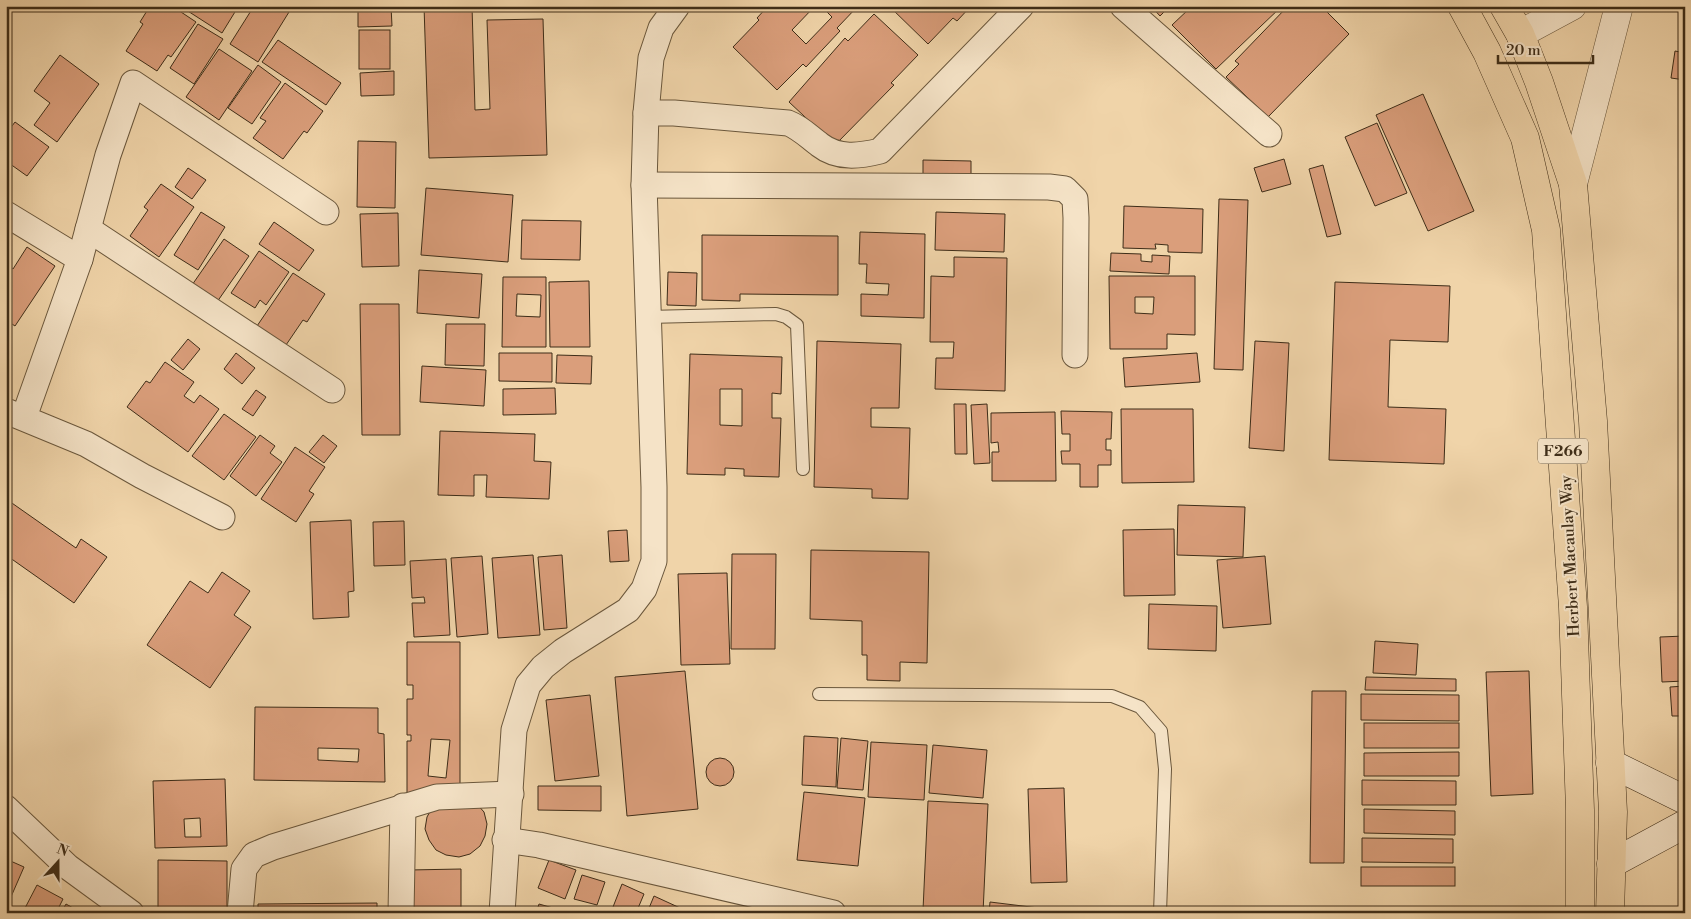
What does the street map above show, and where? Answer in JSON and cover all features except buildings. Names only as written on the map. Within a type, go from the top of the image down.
[{"type":"highway","name":"Herbert Macaulay Way","points":[[1462,6],[1487,52],[1526,138],[1546,230],[1573,607],[1580,810],[1580,913]]},
{"type":"highway","name":"Herbert Macaulay Way","points":[[1504,6],[1520,34],[1539,82],[1573,184],[1593,421],[1613,812],[1610,913]]},
{"type":"street","points":[[502,913],[505,840],[511,794],[514,730],[528,685],[543,667],[563,651],[628,610],[644,589],[654,561],[654,487],[644,185],[646,113],[651,58],[661,28],[677,6]]},
{"type":"street","points":[[646,113],[674,113],[788,123],[797,127],[822,147],[835,153],[857,156],[880,151],[1021,6]]},
{"type":"street","points":[[1123,6],[1269,134]]},
{"type":"street","points":[[1520,34],[1572,6]]},
{"type":"street","points":[[1573,184],[1619,6]]},
{"type":"street","points":[[222,517],[142,476],[86,444],[15,414],[80,259],[108,155],[133,82],[326,212]]},
{"type":"street","points":[[644,185],[1050,187],[1065,189],[1075,198],[1075,355]]},
{"type":"street","points":[[6,214],[80,259]]},
{"type":"street","points":[[88,229],[332,390]]},
{"type":"street","points":[[1610,763],[1685,800]]},
{"type":"street","points":[[240,913],[244,869],[254,856],[273,847],[403,806],[448,795],[511,794]]},
{"type":"street","points":[[401,913],[403,806]]},
{"type":"street","points":[[6,808],[68,867],[131,913]]},
{"type":"street","points":[[1611,864],[1685,824]]},
{"type":"street","points":[[505,840],[539,845],[833,913]]},
{"type":"lane","points":[[647,317],[776,314],[786,317],[797,325],[803,469]]},
{"type":"lane","points":[[819,694],[1112,696],[1140,706],[1161,731],[1165,769],[1160,913]]}]
